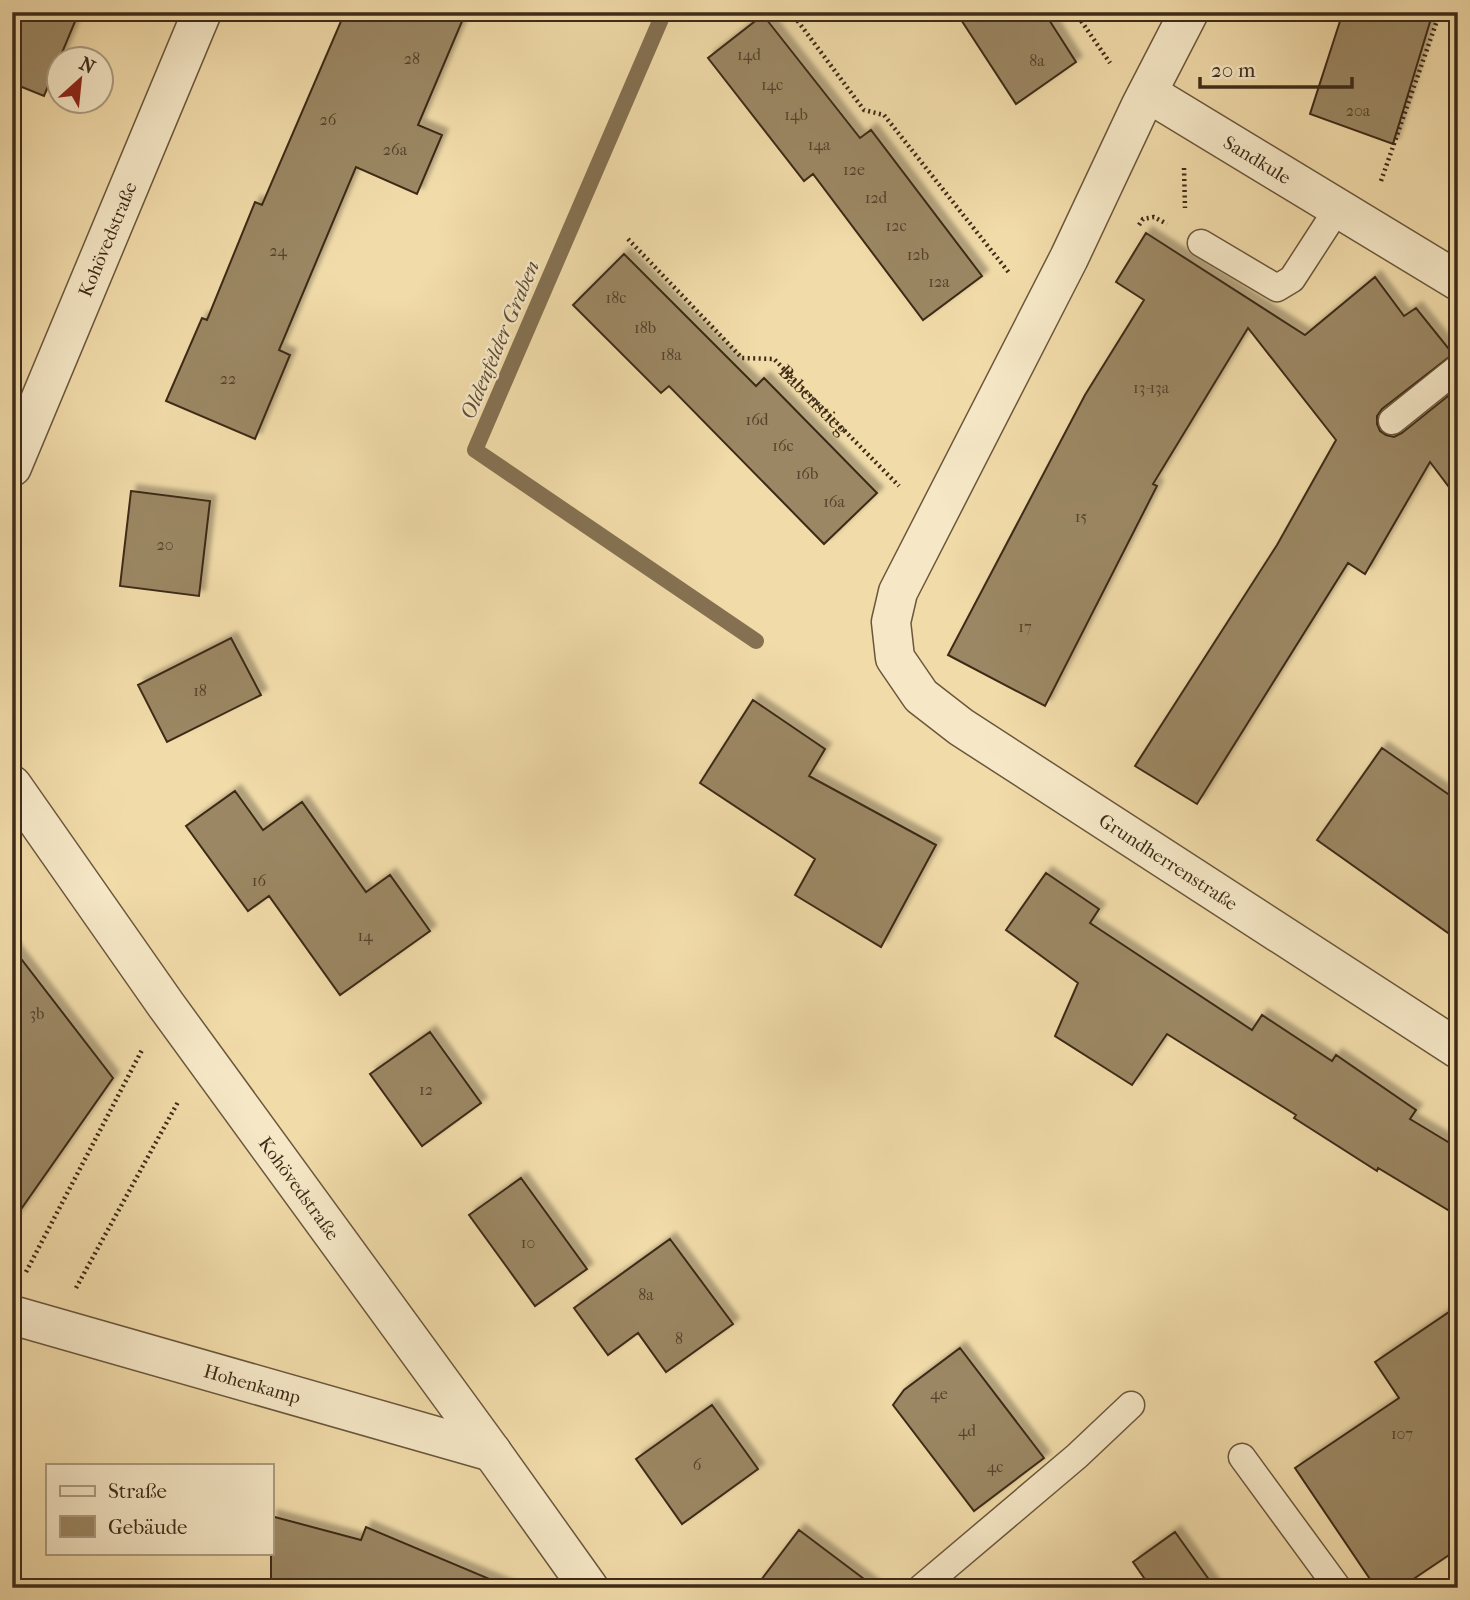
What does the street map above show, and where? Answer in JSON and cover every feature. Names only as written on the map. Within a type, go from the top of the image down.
[{"type":"street","name":"Kohövedstraße","points":[[12,467],[202,12]]},
{"type":"street","points":[[934,521],[1069,258],[1189,12]]},
{"type":"street","name":"Sandkule","points":[[1139,110],[1352,217],[1458,281]]},
{"type":"street","name":"Grundherrenstraße","points":[[934,521],[898,592],[891,622],[895,658],[922,696],[961,727],[1458,1049]]},
{"type":"street","name":"Kohövedstraße","points":[[12,785],[166,1005],[589,1588]]},
{"type":"street","name":"Hohenkamp","points":[[12,1315],[492,1452]]},
{"type":"lane","points":[[1193,238],[1277,288],[1292,279],[1352,217]]},
{"type":"lane","points":[[1392,421],[1458,369]]},
{"type":"lane","points":[[921,1588],[1077,1456],[1131,1405]]},
{"type":"lane","points":[[1242,1457],[1338,1588]]},
{"type":"path","points":[[791,12],[864,110],[884,115],[1041,313]]},
{"type":"path","points":[[1075,12],[1139,110],[1184,158],[1193,238]]},
{"type":"path","points":[[1352,217],[1440,12]]},
{"type":"path","points":[[1137,228],[1143,219],[1154,218],[1193,238]]},
{"type":"path","name":"Babenstieg","points":[[628,239],[742,358],[774,359],[934,521]]},
{"type":"path","points":[[25,1273],[166,1005]]},
{"type":"path","points":[[54,1327],[204,1056]]},
{"type":"building","points":[[12,12],[79,12],[65,46],[46,46],[44,96],[12,83]]},
{"type":"building","points":[[345,12],[466,12],[418,125],[442,135],[417,194],[356,167],[279,350],[290,355],[255,439],[166,401],[202,318],[207,320],[255,202],[262,205]]},
{"type":"building","points":[[956,12],[1044,12],[1076,62],[1016,104]]},
{"type":"building","points":[[1343,12],[1433,12],[1393,144],[1310,114]]},
{"type":"building","points":[[763,15],[860,138],[871,130],[982,276],[923,320],[813,174],[804,181],[708,58]]},
{"type":"building","points":[[1146,233],[1305,335],[1375,277],[1404,316],[1416,308],[1453,354],[1382,409],[1377,416],[1377,424],[1380,431],[1386,435],[1394,437],[1402,433],[1458,388],[1458,499],[1430,462],[1365,574],[1348,563],[1197,804],[1135,766],[1277,545],[1336,440],[1248,328],[1153,484],[1157,486],[1045,706],[948,655],[1085,395],[1144,300],[1116,282]]},
{"type":"building","points":[[624,254],[756,386],[764,378],[877,493],[824,544],[669,386],[661,393],[573,305]]},
{"type":"building","points":[[131,491],[210,501],[199,596],[120,586]]},
{"type":"building","points":[[231,638],[261,695],[167,742],[138,685]]},
{"type":"building","points":[[753,700],[825,749],[809,776],[936,845],[881,947],[795,895],[815,859],[700,783]]},
{"type":"building","points":[[1382,748],[1458,801],[1458,940],[1317,840]]},
{"type":"building","points":[[235,791],[263,830],[302,802],[366,892],[390,875],[430,931],[340,995],[269,896],[248,911],[186,826]]},
{"type":"building","points":[[1046,873],[1099,909],[1090,923],[1252,1030],[1262,1015],[1332,1061],[1336,1055],[1416,1110],[1410,1119],[1458,1148],[1458,1216],[1378,1168],[1377,1171],[1294,1118],[1296,1115],[1167,1034],[1132,1085],[1055,1036],[1078,983],[1006,930]]},
{"type":"building","points":[[12,947],[113,1078],[12,1222]]},
{"type":"building","points":[[430,1032],[481,1103],[422,1146],[370,1074]]},
{"type":"building","points":[[521,1178],[587,1269],[535,1306],[469,1215]]},
{"type":"building","points":[[670,1239],[733,1324],[666,1372],[638,1333],[608,1355],[574,1308]]},
{"type":"building","points":[[1458,1306],[1458,1549],[1400,1588],[1376,1588],[1295,1468],[1399,1398],[1375,1362]]},
{"type":"building","points":[[960,1348],[1044,1458],[974,1511],[893,1405],[904,1390]]},
{"type":"building","points":[[712,1405],[758,1469],[682,1524],[636,1459]]},
{"type":"building","points":[[273,1517],[361,1540],[366,1527],[511,1588],[271,1588]]},
{"type":"building","points":[[799,1530],[876,1588],[755,1588]]},
{"type":"building","points":[[1175,1532],[1215,1588],[1151,1588],[1133,1562]]},
{"type":"waterway","name":"Oldenfelder Graben","points":[[664,12],[475,450],[756,641]]}]
